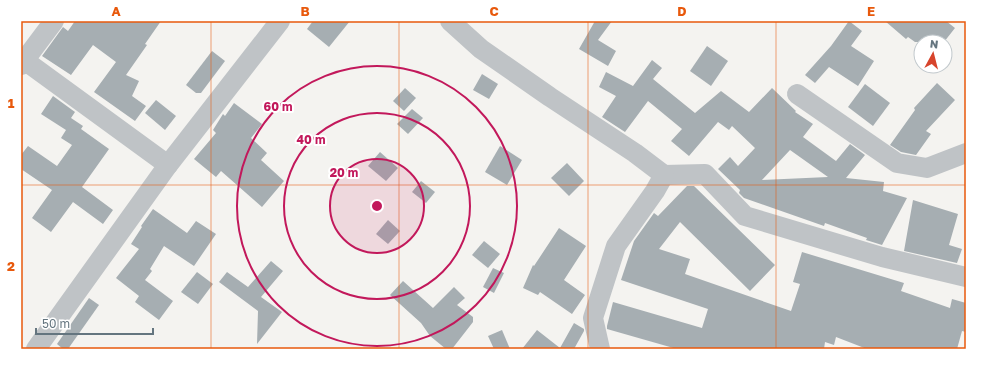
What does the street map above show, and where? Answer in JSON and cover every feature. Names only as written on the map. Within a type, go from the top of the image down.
[{"type":"street","points":[[54,21],[23,62],[168,165]]},
{"type":"street","points":[[36,349],[168,165],[280,21]]},
{"type":"street","points":[[450,21],[482,49],[664,174],[705,174],[745,216],[882,257],[966,277]]},
{"type":"street","points":[[797,94],[897,163],[927,168],[966,153]]},
{"type":"street","points":[[600,349],[593,318],[616,246],[655,191],[664,174]]},
{"type":"building","points":[[75,21],[161,21],[145,44],[147,45],[126,75],[139,81],[132,96],[146,106],[135,121],[94,92],[116,62],[93,45],[71,75],[42,56],[63,27],[68,31]]},
{"type":"building","points":[[313,21],[350,21],[329,47],[307,29]]},
{"type":"building","points":[[595,21],[612,21],[598,40],[616,51],[608,66],[579,49]]},
{"type":"building","points":[[849,21],[862,31],[851,46],[874,61],[858,86],[829,67],[815,83],[805,75],[831,46]]},
{"type":"building","points":[[885,21],[946,21],[955,28],[950,34],[913,34],[913,41],[908,37],[906,39]]},
{"type":"building","points":[[707,46],[728,61],[711,86],[690,71]]},
{"type":"building","points":[[212,51],[225,61],[201,93],[196,93],[186,85]]},
{"type":"building","points":[[652,60],[662,68],[653,79],[695,113],[721,91],[749,112],[772,88],[796,111],[795,112],[813,124],[803,137],[836,161],[850,144],[865,155],[846,178],[884,182],[883,191],[907,198],[882,245],[825,223],[824,226],[744,198],[739,193],[740,190],[718,169],[730,157],[738,166],[755,148],[732,126],[729,130],[718,122],[689,156],[671,141],[682,129],[648,101],[625,132],[602,117],[616,96],[599,87],[606,72],[633,86]],"holes":[[[790,150],[828,177],[762,180]]]},
{"type":"building","points":[[482,74],[498,84],[489,99],[473,90]]},
{"type":"building","points":[[937,83],[955,100],[926,131],[931,134],[916,155],[901,152],[890,145],[915,110],[914,108]]},
{"type":"building","points":[[865,84],[890,103],[873,126],[848,107]]},
{"type":"building","points":[[405,88],[416,98],[404,111],[393,101]]},
{"type":"building","points":[[53,96],[75,112],[71,118],[83,126],[81,129],[109,149],[82,187],[113,210],[103,224],[73,202],[51,232],[32,218],[52,190],[21,169],[21,155],[28,146],[57,166],[72,145],[61,138],[66,130],[41,114]]},
{"type":"building","points":[[156,100],[176,116],[165,130],[145,113]]},
{"type":"building","points":[[234,103],[262,124],[251,138],[267,153],[261,160],[284,181],[262,207],[221,171],[216,177],[194,159],[216,133],[213,130],[223,114],[225,116]]},
{"type":"building","points":[[412,109],[423,118],[408,134],[397,124]]},
{"type":"building","points":[[500,146],[522,160],[507,185],[485,172]]},
{"type":"building","points":[[380,152],[398,168],[386,181],[368,166]]},
{"type":"building","points":[[567,163],[584,181],[569,196],[551,178]]},
{"type":"building","points":[[421,181],[435,192],[426,203],[412,192]]},
{"type":"building","points":[[687,186],[694,186],[775,265],[750,291],[680,222],[659,249],[690,259],[685,274],[791,311],[800,284],[793,282],[802,252],[904,283],[901,291],[950,308],[952,299],[966,303],[966,332],[962,331],[957,349],[867,349],[836,337],[834,345],[825,342],[824,349],[677,349],[607,329],[613,302],[702,328],[708,309],[621,280],[634,241],[654,213],[658,216]]},
{"type":"building","points":[[913,200],[958,214],[949,245],[962,249],[957,263],[904,251]]},
{"type":"building","points":[[153,209],[187,233],[196,221],[216,234],[194,266],[164,246],[150,269],[152,271],[145,280],[173,301],[159,320],[135,302],[139,296],[116,278],[139,249],[131,244]]},
{"type":"building","points":[[388,220],[400,231],[388,244],[376,234]]},
{"type":"building","points":[[559,228],[586,246],[564,280],[585,295],[572,314],[540,292],[538,295],[523,288],[533,265],[534,266]]},
{"type":"building","points":[[484,241],[500,254],[488,268],[472,255]]},
{"type":"building","points":[[271,261],[283,271],[261,297],[282,312],[257,344],[258,311],[219,282],[227,272],[248,287]]},
{"type":"building","points":[[493,268],[504,273],[494,293],[483,287]]},
{"type":"building","points":[[197,272],[213,284],[198,304],[181,292]]},
{"type":"building","points":[[403,281],[433,308],[454,287],[465,298],[457,305],[473,317],[473,322],[452,349],[446,349],[430,336],[421,323],[390,295]]},
{"type":"building","points":[[89,298],[99,305],[68,349],[63,349],[57,344]]},
{"type":"building","points":[[574,323],[584,329],[584,331],[574,349],[522,349],[537,330],[560,348]]},
{"type":"building","points":[[502,330],[510,349],[494,349],[488,336]]}]
